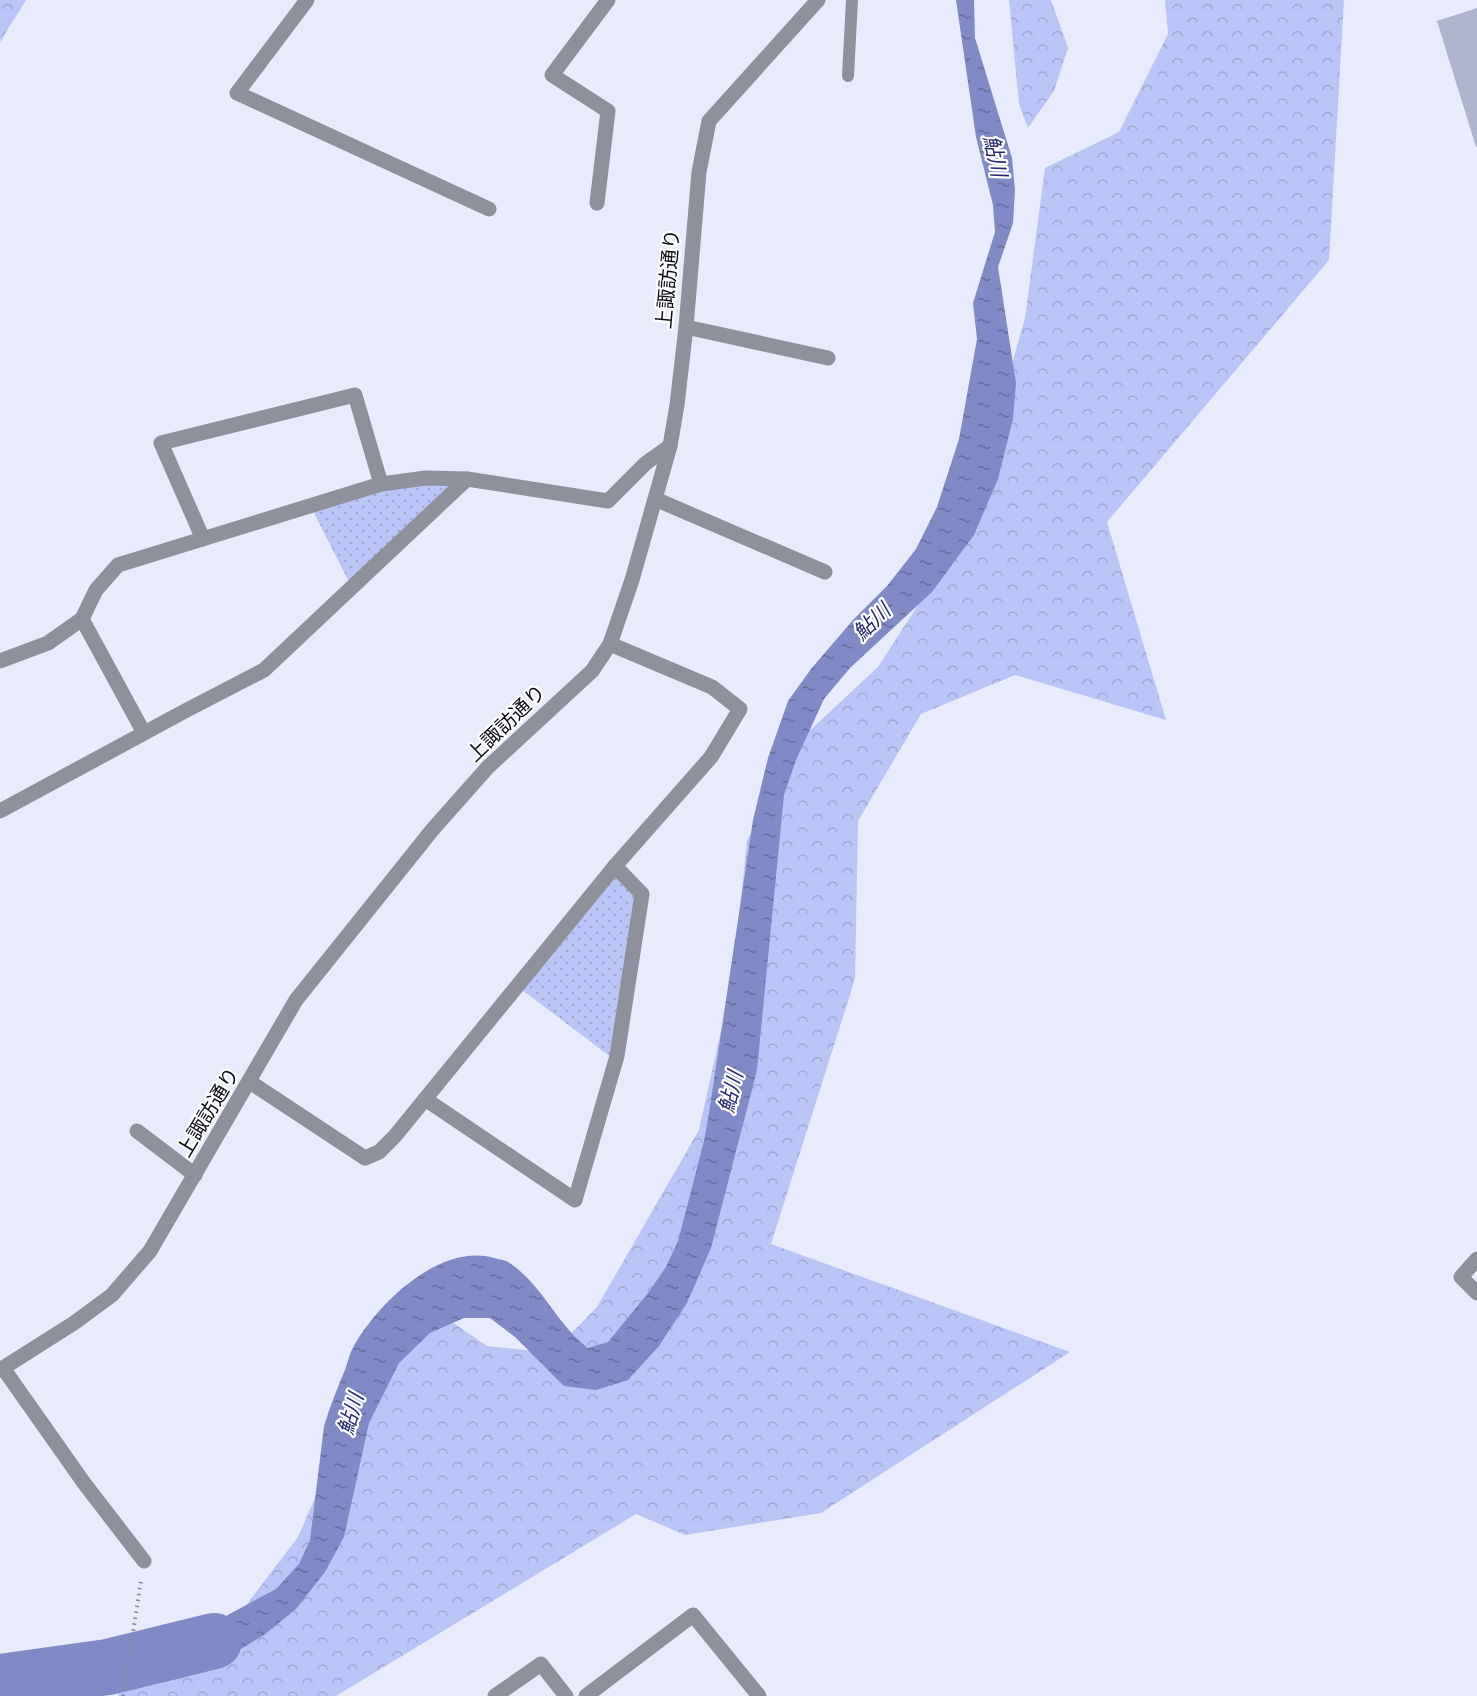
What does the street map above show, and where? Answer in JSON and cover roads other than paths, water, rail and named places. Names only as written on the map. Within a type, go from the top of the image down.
[{"type":"street","points":[[307,0],[237,93],[489,209]]},
{"type":"street","points":[[597,203],[608,111],[552,75],[608,0]]},
{"type":"street","name":"上諏訪通り","points":[[1,1369],[74,1323],[112,1294],[150,1251],[296,1000],[433,829],[488,767],[592,671],[610,644],[633,580],[670,446],[686,327],[699,172],[710,121],[818,0]]},
{"type":"street","points":[[686,327],[828,358]]},
{"type":"street","points":[[202,539],[161,443],[355,395],[381,484]]},
{"type":"street","points":[[0,661],[48,643],[82,619],[96,590],[118,565],[381,484],[426,478],[467,478],[608,501],[646,463],[670,446]]},
{"type":"street","points":[[0,811],[264,670],[467,478]]},
{"type":"street","points":[[656,499],[825,572]]},
{"type":"street","points":[[82,619],[144,733]]},
{"type":"street","points":[[250,1082],[365,1158],[379,1152],[395,1136],[615,866],[711,757],[740,709],[712,687],[610,644]]},
{"type":"street","points":[[425,1099],[575,1200],[617,1056],[642,894],[615,866]]},
{"type":"street","points":[[137,1131],[195,1175]]},
{"type":"street","points":[[1477,1259],[1461,1277],[1477,1293]]},
{"type":"street","points":[[1,1369],[144,1561]]},
{"type":"street","points":[[586,1696],[693,1616],[759,1696]]},
{"type":"street","points":[[495,1696],[541,1664],[566,1696]]},
{"type":"lane","points":[[848,76],[852,0]]},
{"type":"water","points":[[956,0],[974,0],[975,38],[1012,158],[1015,190],[1013,223],[998,267],[1016,383],[1013,419],[998,479],[974,535],[932,592],[850,668],[824,699],[796,760],[784,795],[757,1070],[711,1248],[687,1303],[659,1346],[628,1380],[596,1390],[564,1386],[515,1337],[490,1318],[464,1318],[430,1333],[399,1363],[369,1423],[344,1537],[325,1572],[296,1609],[264,1635],[229,1656],[182,1678],[135,1687],[147,1633],[211,1624],[276,1589],[299,1564],[310,1540],[324,1426],[350,1353],[380,1310],[414,1279],[433,1267],[453,1259],[474,1256],[508,1262],[532,1283],[568,1329],[588,1348],[608,1342],[666,1267],[678,1241],[704,1141],[753,820],[768,758],[788,701],[811,669],[853,620],[887,586],[916,549],[937,507],[959,439],[977,339],[973,303],[995,232],[993,205],[976,137]]},
{"type":"water","points":[[121,1639],[112,1692],[78,1696],[0,1696],[0,1663]]},
{"type":"waterway","name":"鮎川","points":[[0,1682],[108,1667],[214,1641]]}]
